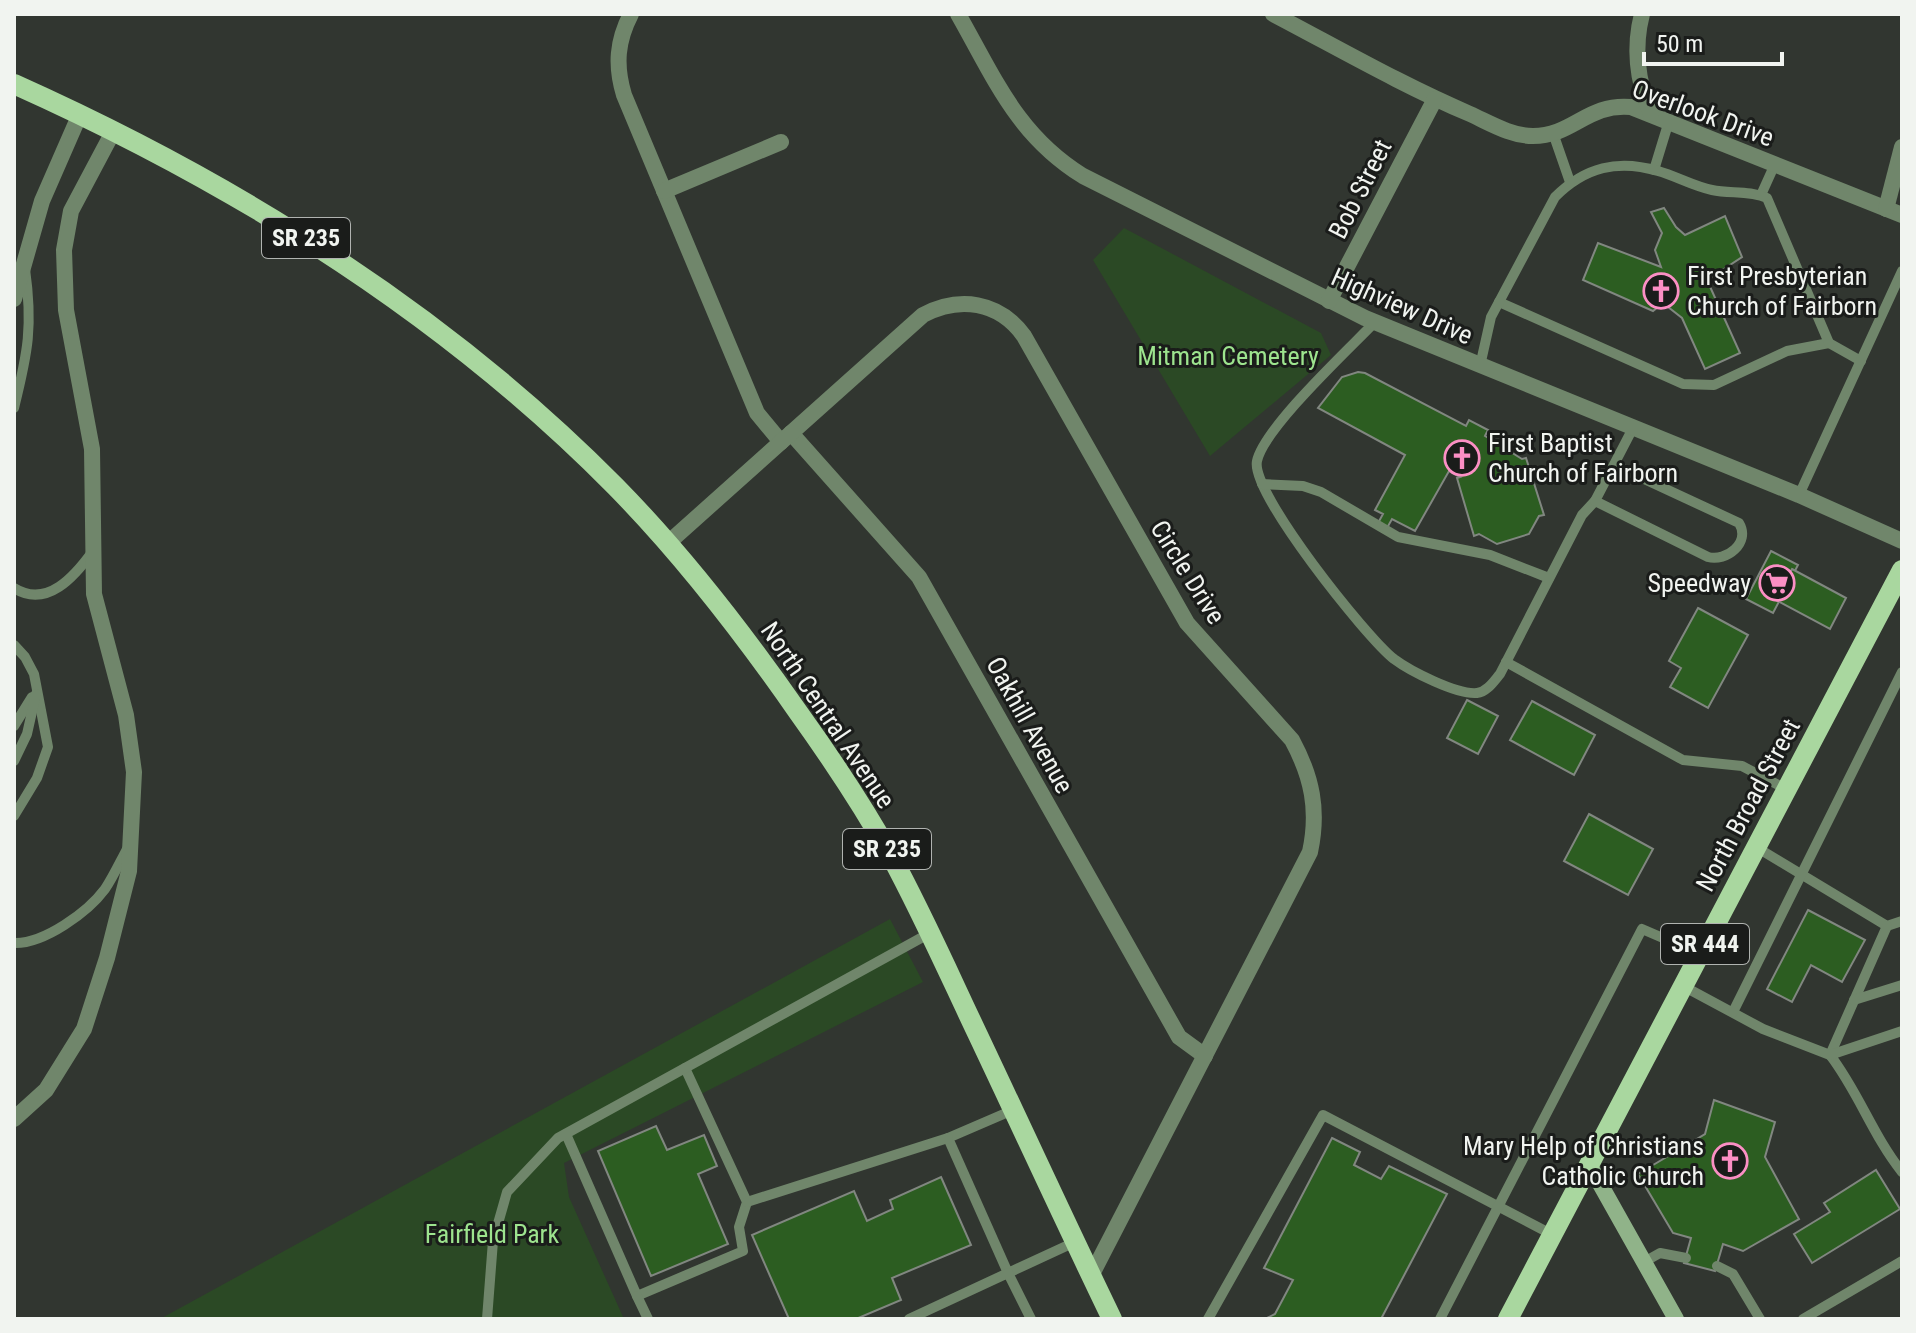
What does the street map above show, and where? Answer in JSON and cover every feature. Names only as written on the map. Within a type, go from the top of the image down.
[{"type":"main road","name":"SR 235","points":[[14,84],[114,130]]},
{"type":"main road","name":"North Central Avenue","points":[[114,130],[258,208],[362,276],[497,379],[567,440],[617,488],[667,544],[761,660],[818,740],[890,855],[930,933],[1112,1319]]},
{"type":"main road","name":"North Broad Street","points":[[1508,1319],[1902,570]]},
{"type":"main road","points":[[1590,1166],[1676,1319]]},
{"type":"street","name":"Oakhill Avenue","points":[[631,14],[619,45],[619,78],[757,413],[786,438],[919,577],[1179,1037],[1205,1056]]},
{"type":"street","name":"Highview Drive","points":[[958,14],[1018,119],[1053,156],[1083,176],[1375,322],[1799,495],[1902,541]]},
{"type":"street","name":"Overlook Drive","points":[[1273,14],[1435,99],[1520,134],[1553,133],[1598,109],[1631,107],[1894,212]]},
{"type":"street","points":[[1642,14],[1637,32],[1636,61],[1651,114]]},
{"type":"street","name":"Bob Street","points":[[1329,301],[1435,99]]},
{"type":"street","points":[[14,299],[42,201],[80,114]]},
{"type":"street","points":[[14,1119],[46,1090],[84,1029],[107,958],[125,886],[131,843],[134,772],[126,715],[94,594],[92,449],[66,310],[64,250],[71,211],[114,130]]},
{"type":"street","points":[[664,191],[781,142]]},
{"type":"street","points":[[1894,212],[1902,147]]},
{"type":"street","name":"Circle Drive","points":[[667,544],[923,315],[958,303],[992,309],[1007,318],[1024,336],[1187,623],[1292,740],[1311,783],[1315,809],[1310,852],[1091,1276]]},
{"type":"lane","points":[[1654,170],[1669,121]]},
{"type":"lane","points":[[1553,133],[1570,182]]},
{"type":"lane","points":[[1480,366],[1491,317],[1555,197],[1570,182],[1592,171],[1628,164],[1711,190],[1767,198],[1829,343],[1861,361]]},
{"type":"lane","points":[[1761,195],[1775,164]]},
{"type":"lane","points":[[14,408],[29,349],[31,307],[25,267]]},
{"type":"lane","points":[[1799,495],[1902,271]]},
{"type":"lane","points":[[1499,302],[1683,384],[1714,385],[1787,351],[1829,343]]},
{"type":"lane","points":[[1375,322],[1315,384],[1270,437],[1257,461],[1257,471],[1314,567],[1392,657],[1424,679],[1476,693],[1495,681],[1582,515],[1595,501],[1633,428]]},
{"type":"lane","points":[[1595,501],[1718,560],[1728,557],[1742,537],[1743,529],[1731,518],[1614,465]]},
{"type":"lane","points":[[1262,484],[1294,485],[1321,492],[1398,537],[1490,555],[1549,578]]},
{"type":"lane","points":[[14,588],[22,593],[47,594],[68,582],[93,550]]},
{"type":"lane","points":[[14,645],[34,674],[48,747],[37,778],[14,816]]},
{"type":"lane","points":[[1506,662],[1683,760],[1742,766],[1786,789]]},
{"type":"lane","points":[[1733,1012],[1902,672]]},
{"type":"lane","points":[[14,726],[37,688]]},
{"type":"lane","points":[[14,761],[27,734],[37,688]]},
{"type":"lane","points":[[14,943],[24,944],[45,935],[83,912],[104,889],[131,843]]},
{"type":"lane","points":[[1756,847],[1887,926]]},
{"type":"lane","points":[[1830,1055],[1887,926],[1902,921]]},
{"type":"lane","points":[[1440,1319],[1642,929],[1700,954]]},
{"type":"lane","points":[[487,1319],[493,1241],[507,1192],[558,1138],[930,933]]},
{"type":"lane","points":[[1854,1000],[1902,985]]},
{"type":"lane","points":[[1683,986],[1763,1029],[1830,1055],[1902,1172]]},
{"type":"lane","points":[[1830,1055],[1902,1031]]},
{"type":"lane","points":[[637,1296],[743,1251],[739,1227],[747,1202],[685,1068]]},
{"type":"lane","points":[[747,1202],[948,1138],[1013,1110]]},
{"type":"lane","points":[[1208,1319],[1323,1115],[1553,1235]]},
{"type":"lane","points":[[566,1134],[648,1319]]},
{"type":"lane","points":[[948,1138],[1031,1319]]},
{"type":"lane","points":[[909,1319],[1075,1242]]},
{"type":"lane","points":[[1644,1262],[1660,1253],[1686,1258]]},
{"type":"lane","points":[[1803,1319],[1902,1261]]},
{"type":"lane","points":[[1717,1266],[1733,1274],[1760,1319]]},
{"type":"green space","name":"Mitman Cemetery","points":[[1124,228],[1321,333],[1331,355],[1210,456],[1093,260]]},
{"type":"green space","name":"Fairfield Park","points":[[890,919],[923,982],[564,1163],[569,1197],[624,1319],[160,1319]]},
{"type":"building","name":"First Presbyterian Church of Fairborn","points":[[1664,208],[1685,235],[1725,216],[1742,257],[1707,280],[1740,353],[1705,369],[1682,318],[1663,303],[1653,311],[1583,280],[1598,243],[1661,267],[1655,250],[1662,233],[1651,212]]},
{"type":"building","name":"First Baptist Church of Fairborn","points":[[1358,372],[1466,426],[1469,420],[1488,430],[1485,436],[1522,459],[1526,458],[1544,515],[1539,516],[1529,534],[1497,544],[1479,534],[1474,536],[1457,478],[1460,477],[1449,471],[1415,531],[1392,519],[1387,528],[1378,523],[1383,514],[1375,510],[1405,455],[1318,408],[1342,377]]},
{"type":"building","points":[[1771,551],[1798,565],[1773,613],[1746,599]]},
{"type":"building","points":[[1792,569],[1846,598],[1830,629],[1776,600]]},
{"type":"building","points":[[1698,608],[1748,635],[1708,708],[1670,687],[1681,668],[1669,661]]},
{"type":"building","points":[[1467,700],[1498,716],[1478,754],[1447,738]]},
{"type":"building","points":[[1532,701],[1595,735],[1574,775],[1510,740]]},
{"type":"building","points":[[1589,814],[1653,849],[1628,895],[1564,861]]},
{"type":"building","points":[[1808,910],[1865,940],[1842,982],[1811,965],[1792,1002],[1767,989]]},
{"type":"building","points":[[1714,1100],[1775,1122],[1765,1157],[1799,1219],[1743,1251],[1723,1244],[1715,1271],[1684,1263],[1691,1238],[1673,1233],[1638,1174],[1705,1134]]},
{"type":"building","points":[[656,1126],[667,1150],[704,1135],[717,1166],[698,1174],[728,1244],[651,1276],[598,1151]]},
{"type":"building","points":[[1332,1138],[1360,1152],[1354,1165],[1381,1179],[1389,1166],[1447,1194],[1381,1319],[1265,1319],[1275,1314],[1293,1280],[1264,1268]]},
{"type":"building","points":[[1876,1170],[1900,1209],[1812,1263],[1794,1234],[1830,1212],[1824,1203]]},
{"type":"building","points":[[941,1177],[971,1245],[892,1278],[901,1300],[856,1319],[789,1319],[752,1235],[854,1191],[867,1221],[893,1209],[890,1200]]},
{"type":"place","name":"First Presbyterian Church of Fairborn","points":[[1661,291]]},
{"type":"place","name":"First Baptist Church of Fairborn","points":[[1462,458]]},
{"type":"place","name":"Speedway","points":[[1777,583]]},
{"type":"place","name":"Mary Help of Christians Catholic Church","points":[[1730,1161]]}]
